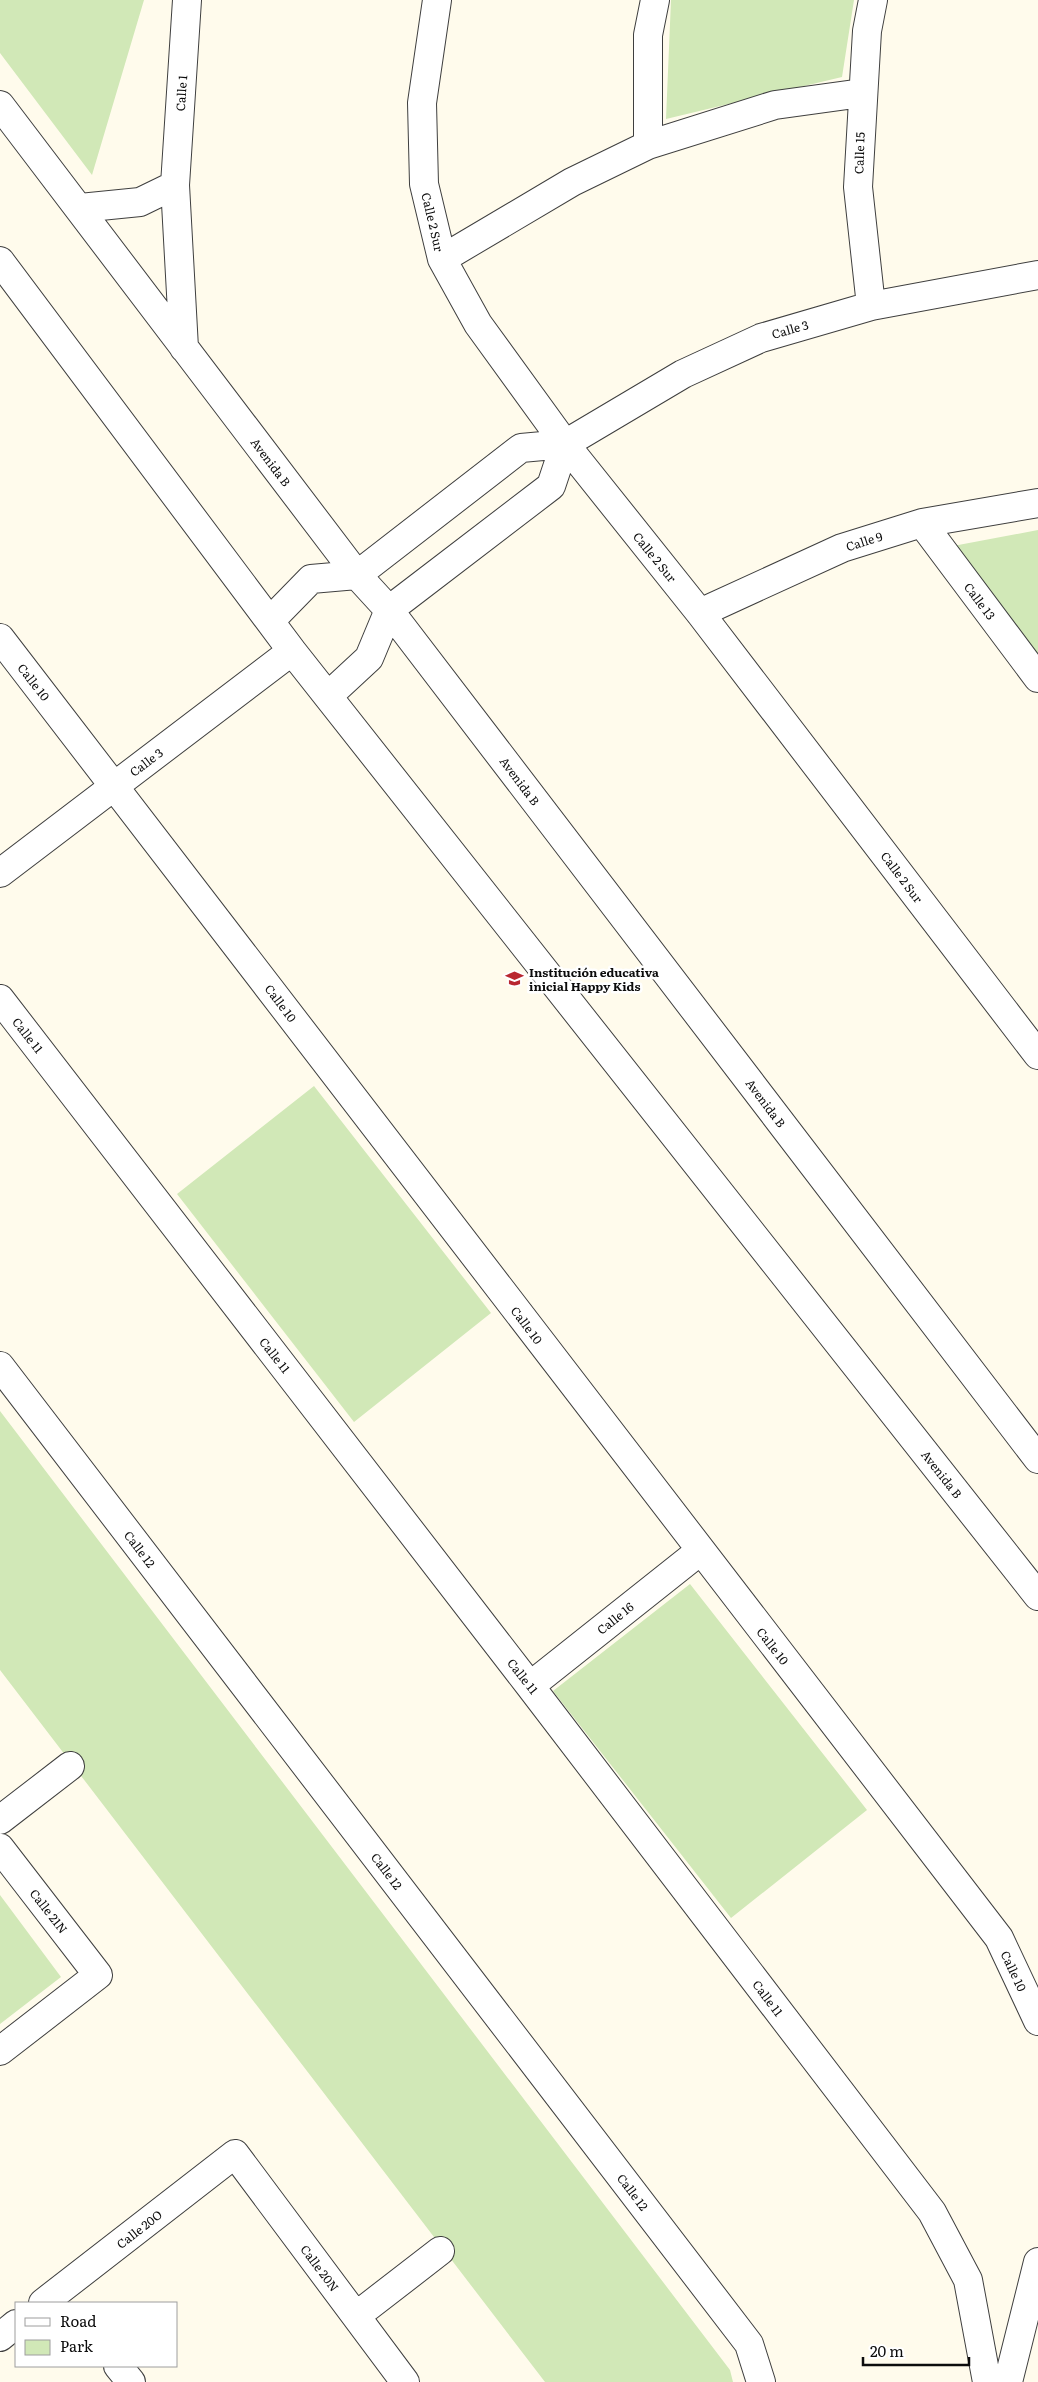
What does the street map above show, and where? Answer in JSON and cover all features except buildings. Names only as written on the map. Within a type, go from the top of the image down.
[{"type":"street","name":"Calle 1","points":[[184,348],[175,185],[187,0]]},
{"type":"street","name":"Calle 2 Sur","points":[[437,0],[422,103],[424,184],[442,259],[478,324],[565,444],[700,614],[1038,1055]]},
{"type":"street","points":[[648,145],[648,35],[655,0]]},
{"type":"street","name":"Calle 15","points":[[871,306],[858,187],[862,93],[867,31],[873,0]]},
{"type":"street","points":[[442,259],[572,182],[648,145],[775,105],[862,93]]},
{"type":"street","name":"Avenida B","points":[[0,105],[357,575],[389,610],[1038,1459]]},
{"type":"street","points":[[80,208],[140,202],[175,185]]},
{"type":"street","name":"Avenida B","points":[[0,261],[292,651],[1038,1596]]},
{"type":"street","name":"Calle 3","points":[[357,575],[521,448],[565,444],[684,374],[761,338],[871,306],[1038,276]]},
{"type":"street","points":[[328,696],[369,658],[389,610],[551,486],[565,444]]},
{"type":"street","name":"Calle 9","points":[[700,614],[842,548],[922,523],[1038,503]]},
{"type":"street","name":"Calle 13","points":[[922,523],[1038,678]]},
{"type":"street","points":[[270,621],[311,579],[357,575]]},
{"type":"street","name":"Calle 10","points":[[0,638],[999,1938],[1038,2021]]},
{"type":"street","name":"Calle 3","points":[[0,873],[292,651]]},
{"type":"street","name":"Calle 11","points":[[0,999],[530,1686],[932,2212],[968,2280],[987,2382]]},
{"type":"street","name":"Calle 12","points":[[0,1366],[749,2344],[761,2382]]},
{"type":"street","name":"Calle 16","points":[[530,1686],[700,1551]]},
{"type":"street","points":[[0,1820],[70,1766]]},
{"type":"street","name":"Calle 21N","points":[[0,1848],[98,1975],[0,2051]]},
{"type":"street","name":"Calle 20O","points":[[58,2299],[235,2154]]},
{"type":"street","name":"Calle 20N","points":[[235,2154],[405,2382]]},
{"type":"street","points":[[356,2316],[440,2251]]},
{"type":"street","points":[[1008,2382],[1038,2262]]},
{"type":"street","points":[[0,2337],[15,2325]]},
{"type":"street","points":[[119,2367],[131,2382]]},
{"type":"green space","points":[[0,0],[144,0],[92,175],[0,53]]},
{"type":"green space","points":[[671,0],[854,0],[842,77],[666,119]]},
{"type":"green space","points":[[1038,530],[1038,656],[953,546]]},
{"type":"green space","points":[[314,1086],[491,1313],[354,1422],[177,1194]]},
{"type":"green space","points":[[0,1411],[730,2370],[733,2382],[545,2382],[0,1670]]},
{"type":"green space","points":[[690,1584],[867,1810],[731,1918],[553,1691]]},
{"type":"green space","points":[[0,1895],[61,1977],[0,2024]]},
{"type":"place","name":"Institución educativa inicial Happy Kids","points":[[515,979]]}]
